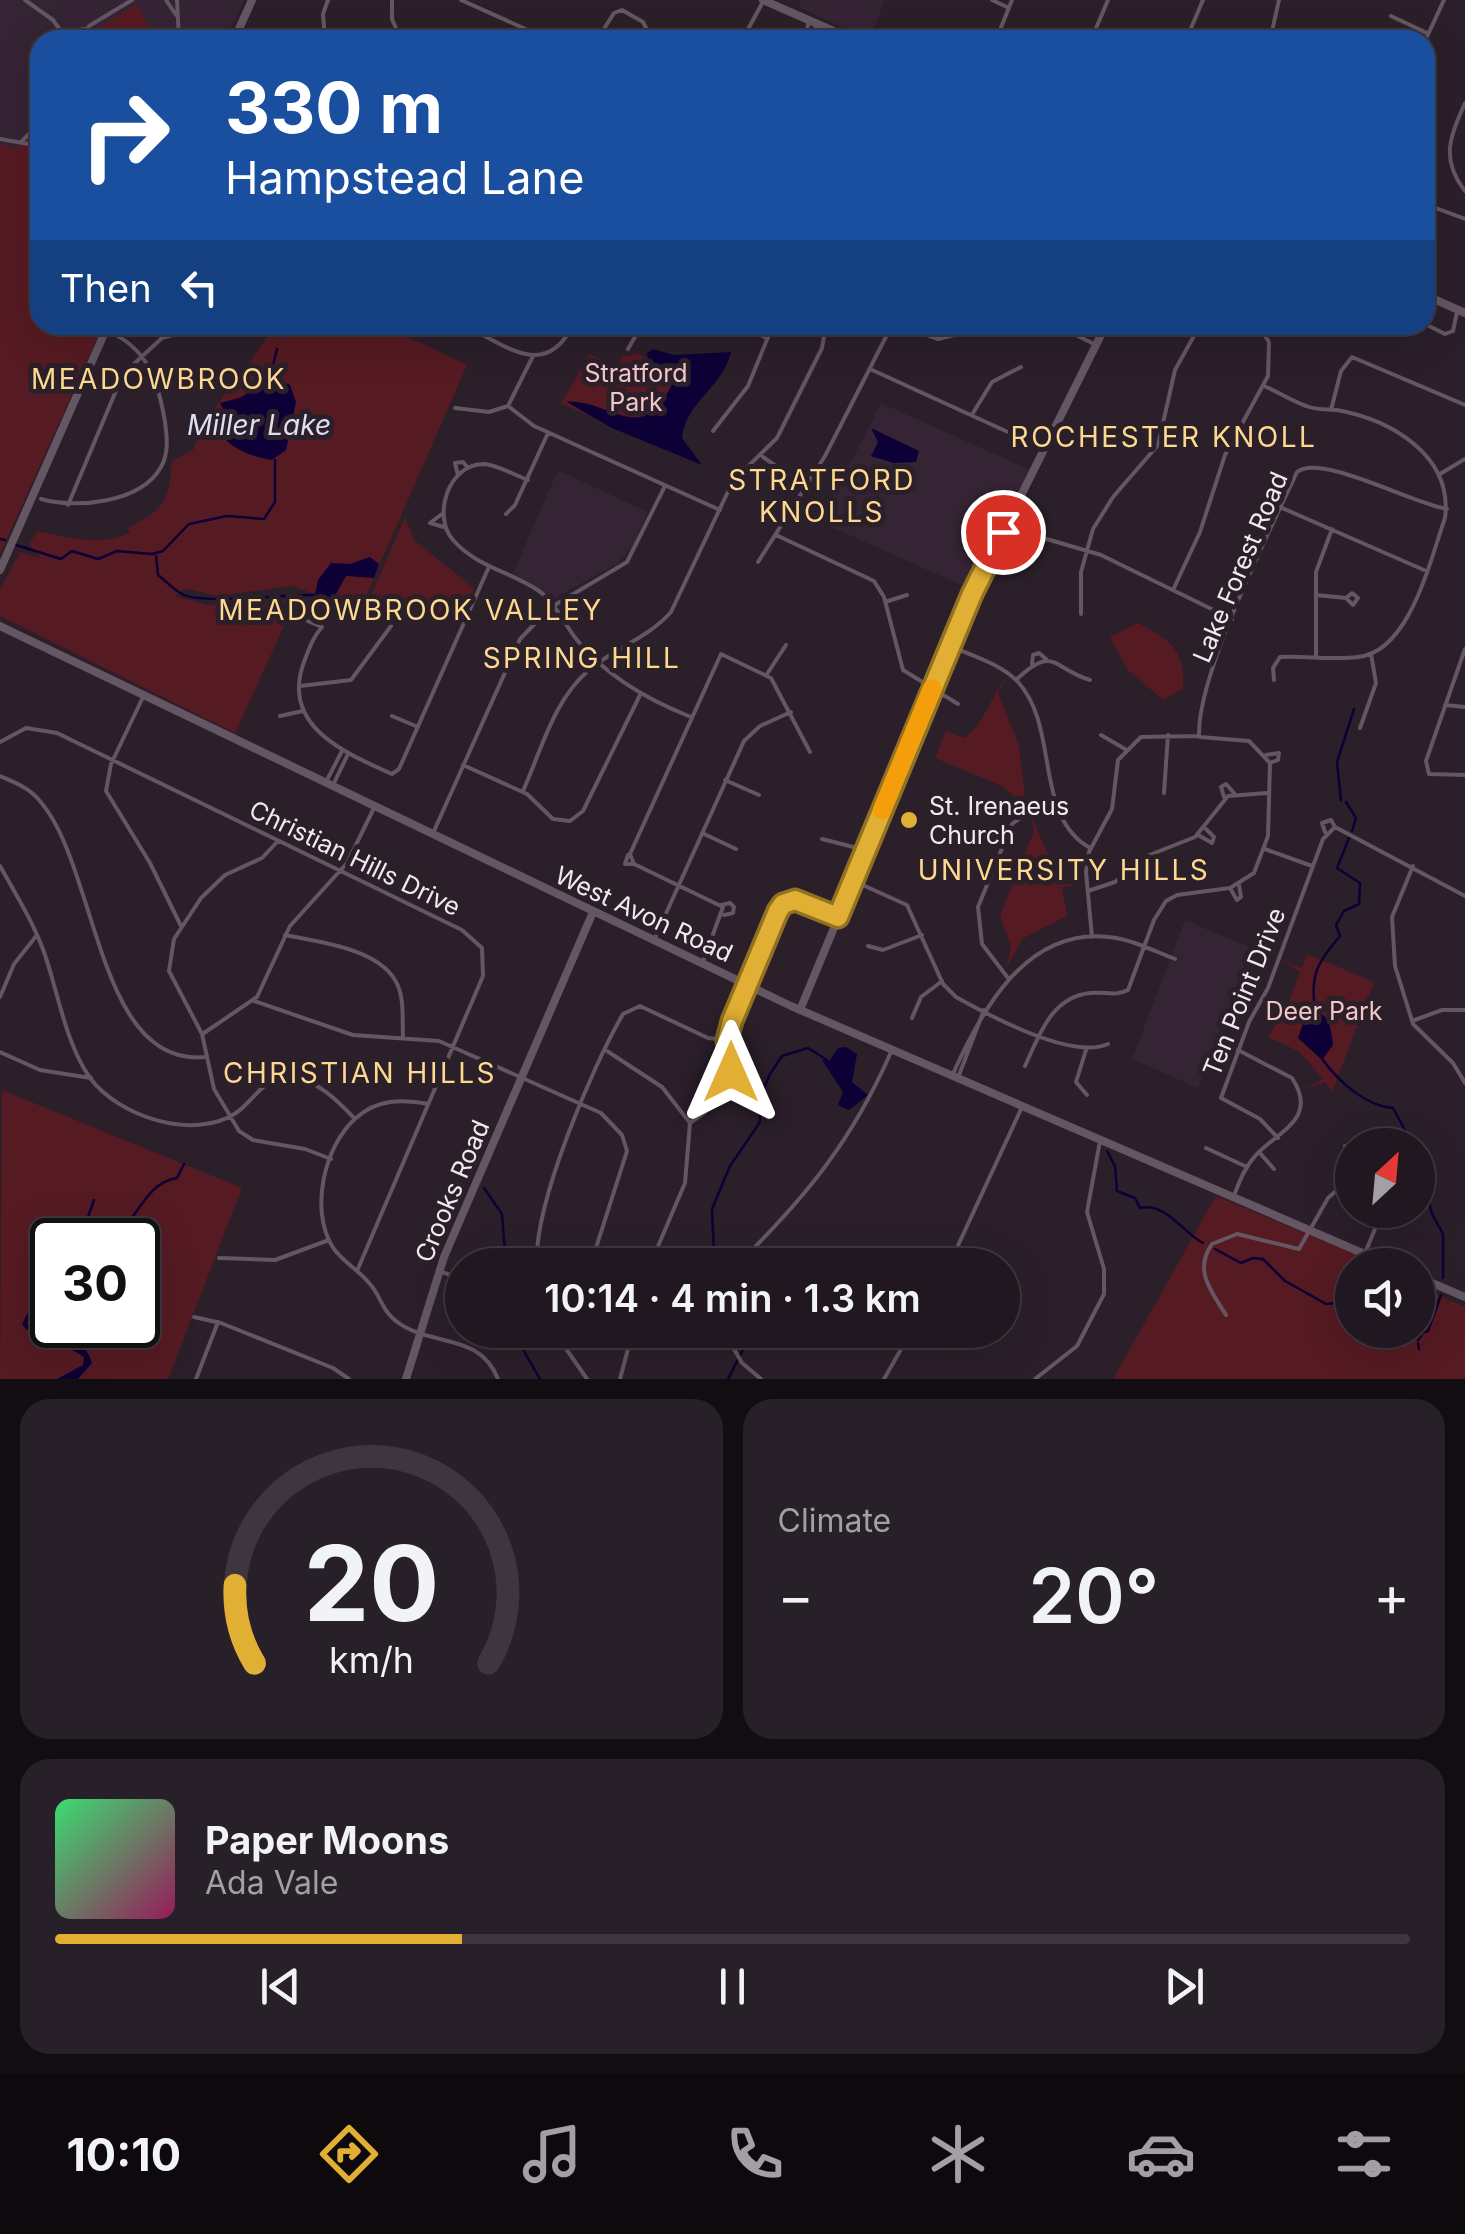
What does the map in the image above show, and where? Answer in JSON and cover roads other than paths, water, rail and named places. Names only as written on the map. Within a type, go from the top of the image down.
[{"type":"street","points":[[25,0],[61,29]]},
{"type":"street","points":[[79,30],[132,0]]},
{"type":"street","points":[[166,0],[177,20]]},
{"type":"street","points":[[177,0],[178,30]]},
{"type":"street","points":[[238,30],[252,0]]},
{"type":"street","points":[[325,30],[323,14],[328,0]]},
{"type":"street","points":[[392,0],[392,19],[397,30]]},
{"type":"street","points":[[461,0],[528,30]]},
{"type":"street","points":[[748,30],[764,0],[832,30]]},
{"type":"street","points":[[791,12],[796,0]]},
{"type":"street","points":[[992,0],[1009,8]]},
{"type":"street","points":[[1000,30],[1012,0]]},
{"type":"street","points":[[1095,30],[1108,0]]},
{"type":"street","points":[[1190,30],[1203,0]]},
{"type":"street","points":[[1272,30],[1279,0]]},
{"type":"street","points":[[1429,30],[1444,0]]},
{"type":"street","points":[[603,30],[617,11],[643,22],[647,30]]},
{"type":"street","points":[[1390,16],[1421,30]]},
{"type":"street","points":[[811,30],[814,22]]},
{"type":"street","points":[[811,30],[814,22]]},
{"type":"street","points":[[87,30],[89,26]]},
{"type":"street","points":[[1465,103],[1447,153],[1450,170],[1465,191]]},
{"type":"street","points":[[22,141],[30,133]]},
{"type":"street","points":[[0,139],[30,142]]},
{"type":"street","points":[[1435,208],[1465,219]]},
{"type":"street","points":[[1435,299],[1462,311],[1452,331],[1435,330]]},
{"type":"street","points":[[0,570],[107,335]]},
{"type":"street","points":[[42,498],[87,504],[137,488],[155,476],[164,462],[167,439],[160,388],[141,353],[119,335]]},
{"type":"street","points":[[68,504],[75,480],[98,440],[114,390],[141,353],[168,335]]},
{"type":"street","points":[[487,335],[534,356],[558,350],[567,335]]},
{"type":"street","points":[[628,349],[636,335]]},
{"type":"street","points":[[760,335],[767,338]]},
{"type":"street","points":[[713,431],[748,386],[768,335]]},
{"type":"street","points":[[523,792],[569,691],[599,662],[655,628],[672,612],[738,474],[763,457],[815,364],[823,335]]},
{"type":"street","points":[[758,562],[806,486],[887,335]]},
{"type":"street","points":[[927,335],[938,339],[953,335]]},
{"type":"street","points":[[1077,335],[1096,344]]},
{"type":"street","points":[[800,1010],[950,646],[1101,335]]},
{"type":"street","points":[[1081,614],[1086,550],[1104,509],[1163,434],[1174,370],[1194,335]]},
{"type":"street","points":[[1173,590],[1200,532],[1225,455],[1264,386],[1271,360],[1264,335]]},
{"type":"street","points":[[455,408],[489,412],[508,406],[534,356]]},
{"type":"street","points":[[1331,410],[1341,372],[1352,357],[1465,405]]},
{"type":"street","points":[[972,415],[992,382],[1021,367]]},
{"type":"street","points":[[870,369],[1045,449]]},
{"type":"street","points":[[1264,386],[1308,407],[1331,410],[1407,439],[1430,457],[1440,474],[1446,508],[1426,570],[1398,636],[1371,654],[1280,657],[1273,668],[1274,680]]},
{"type":"street","points":[[508,406],[548,432],[720,510]]},
{"type":"street","points":[[506,514],[528,480],[548,432]]},
{"type":"street","points":[[763,457],[806,486]]},
{"type":"street","points":[[1440,474],[1465,460]]},
{"type":"street","points":[[458,475],[455,463],[463,462],[468,468]]},
{"type":"street","name":"Lake Forest Road","points":[[1199,736],[1200,718],[1232,619],[1300,469],[1318,464],[1415,503],[1446,508]]},
{"type":"street","points":[[444,526],[430,523],[442,514],[458,475],[468,468],[490,465],[528,480]]},
{"type":"street","points":[[432,836],[514,648],[534,620],[626,562],[665,486]]},
{"type":"street","points":[[1282,508],[1426,570]]},
{"type":"street","points":[[442,514],[444,526],[470,557],[537,590],[599,662],[641,694],[691,717]]},
{"type":"street","points":[[1008,522],[1040,537],[1086,550],[1232,619]]},
{"type":"street","points":[[1316,656],[1318,564],[1332,529]]},
{"type":"street","points":[[776,535],[865,576],[878,587],[903,670],[958,704]]},
{"type":"street","points":[[298,616],[322,626],[301,669],[303,711],[318,734],[345,752],[395,773],[488,568]]},
{"type":"street","points":[[884,602],[907,595]]},
{"type":"street","points":[[1316,595],[1346,598]]},
{"type":"street","name":"West Avon Road","points":[[0,626],[800,1010],[1350,1248]]},
{"type":"street","points":[[300,686],[351,680],[391,626]]},
{"type":"street","points":[[767,674],[786,645]]},
{"type":"street","points":[[950,646],[1016,680],[1036,716],[1068,832],[1090,848]]},
{"type":"street","points":[[1465,649],[1426,770],[1434,775],[1465,775]]},
{"type":"street","points":[[724,915],[733,913],[730,902],[721,905],[634,864],[625,864],[721,654],[767,674],[810,752]]},
{"type":"street","points":[[1360,728],[1376,683],[1371,654]]},
{"type":"street","points":[[1016,680],[1046,660],[1090,680]]},
{"type":"street","points":[[463,764],[523,792],[553,819],[577,818],[641,694]]},
{"type":"street","points":[[144,695],[113,759],[106,782],[109,802],[150,863],[180,926]]},
{"type":"street","points":[[1445,705],[1465,707]]},
{"type":"street","points":[[280,716],[303,711]]},
{"type":"street","points":[[654,941],[752,730],[791,712]]},
{"type":"street","points":[[392,716],[418,728]]},
{"type":"street","name":"Christian Hills Drive","points":[[0,742],[26,728],[45,729],[462,930],[482,948],[483,976],[357,1271]]},
{"type":"street","points":[[1101,734],[1125,749]]},
{"type":"street","points":[[1025,1066],[1050,1015],[1072,997],[1128,990],[1157,914],[1171,898],[1230,888],[1254,872],[1269,826],[1270,763],[1266,755],[1242,738],[1199,736],[1142,736],[1125,749],[1114,771],[1111,813],[1090,848],[1092,937]]},
{"type":"street","points":[[1164,793],[1168,736]]},
{"type":"street","points":[[328,786],[345,752]]},
{"type":"street","points":[[1266,755],[1279,753],[1278,760],[1270,763]]},
{"type":"street","points":[[0,776],[32,793],[53,821],[79,877],[130,1020],[163,1052],[205,1057]]},
{"type":"street","points":[[726,780],[760,795]]},
{"type":"street","points":[[1224,799],[1221,787],[1226,784],[1234,794]]},
{"type":"street","points":[[1088,891],[1115,882],[1147,856],[1198,836],[1224,799],[1234,794],[1268,793]]},
{"type":"street","points":[[1008,978],[982,944],[978,907],[1012,824],[1027,813],[1058,805]]},
{"type":"street","points":[[202,1034],[254,1001],[272,972],[285,935],[341,870],[374,808]]},
{"type":"street","name":"Ten Point Drive","points":[[1278,1138],[1264,1122],[1221,1098],[1238,1050],[1268,988],[1325,833],[1335,827],[1413,866]]},
{"type":"street","points":[[1198,836],[1212,843],[1214,837],[1205,828]]},
{"type":"street","points":[[702,834],[736,849]]},
{"type":"street","points":[[822,839],[866,850]]},
{"type":"street","points":[[278,840],[255,863],[216,880],[180,926],[171,948],[168,972],[202,1034],[205,1057],[228,1117],[252,1140],[293,1146],[331,1159]]},
{"type":"street","points":[[1264,848],[1312,866]]},
{"type":"street","points":[[0,866],[37,936],[91,1078]]},
{"type":"street","points":[[1465,896],[1413,866],[1396,902],[1391,935],[1411,1021],[1453,1063],[1465,1083]]},
{"type":"street","points":[[853,880],[907,905],[942,981],[956,997],[1086,1050],[1108,1044]]},
{"type":"street","points":[[1230,888],[1237,900],[1241,897],[1239,885]]},
{"type":"street","points":[[690,1123],[718,1102],[729,1086],[727,1040],[746,985],[783,904],[795,900],[838,917]]},
{"type":"street","points":[[702,964],[724,915],[721,905]]},
{"type":"street","name":"Crooks Road","points":[[406,1379],[439,1272],[593,912]]},
{"type":"street","points":[[285,935],[345,949],[387,971],[400,995],[403,1036]]},
{"type":"street","points":[[868,946],[883,950],[922,935]]},
{"type":"street","points":[[0,997],[14,964],[37,936]]},
{"type":"street","points":[[955,1077],[984,1010],[1008,978],[1047,952],[1092,937],[1146,948],[1175,959]]},
{"type":"street","points":[[912,1018],[925,992],[942,981]]},
{"type":"street","points":[[254,1001],[354,1035],[403,1036],[454,1046],[584,1104],[612,1121],[626,1151],[599,1248]]},
{"type":"street","points":[[538,1248],[540,1211],[619,1021],[633,1006],[708,1038],[727,1040]]},
{"type":"street","points":[[1411,1021],[1442,1010],[1465,1010]]},
{"type":"street","points":[[754,1248],[831,1163],[862,1116],[892,1050]]},
{"type":"street","points":[[1086,1050],[1076,1082],[1087,1095]]},
{"type":"street","points":[[1233,1198],[1246,1167],[1299,1116],[1299,1090],[1284,1072],[1238,1050]]},
{"type":"street","points":[[607,1051],[662,1087],[690,1123],[685,1183],[657,1248]]},
{"type":"street","points":[[0,1052],[44,1071],[91,1078],[126,1106],[170,1123],[199,1126],[228,1117],[266,1083],[293,1077],[331,1096],[355,1119]]},
{"type":"street","points":[[428,1104],[393,1100],[355,1119],[331,1159],[320,1204],[329,1240],[393,1319],[474,1348],[490,1362],[498,1379]]},
{"type":"street","points":[[957,1248],[1022,1107]]},
{"type":"street","points":[[1035,1379],[1076,1346],[1104,1294],[1104,1269],[1087,1212],[1100,1141]]},
{"type":"street","points":[[1206,1148],[1246,1167]]},
{"type":"street","points":[[1260,1152],[1274,1170]]},
{"type":"street","points":[[1226,1315],[1203,1272],[1212,1244],[1237,1234],[1297,1250],[1335,1192]]},
{"type":"street","points":[[218,1258],[275,1260],[329,1240]]},
{"type":"street","points":[[439,1272],[445,1274]]},
{"type":"street","points":[[1435,1284],[1465,1297]]},
{"type":"street","points":[[194,1317],[218,1322],[333,1368],[350,1379]]},
{"type":"street","points":[[196,1379],[218,1322]]},
{"type":"street","points":[[566,1348],[587,1379]]},
{"type":"street","points":[[620,1379],[628,1348]]},
{"type":"street","points":[[733,1348],[742,1364],[762,1379]]},
{"type":"street","points":[[884,1379],[902,1348]]},
{"type":"water","points":[[653,349],[674,355],[731,352],[685,426],[682,438],[702,465],[612,428],[567,402],[624,416],[649,414],[672,384],[669,371],[648,359],[647,353]]},
{"type":"water","name":"Miller Lake","points":[[272,369],[276,378],[290,385],[296,402],[286,450],[272,460],[234,446],[219,429],[225,412],[220,403],[239,398],[270,381]]},
{"type":"water","points":[[871,428],[919,451],[916,462],[893,463],[871,456],[878,442]]},
{"type":"water","points":[[370,557],[379,564],[374,578],[346,576],[332,601],[315,595],[318,580],[331,563],[350,564]]},
{"type":"water","points":[[1308,1009],[1320,1013],[1330,1026],[1333,1045],[1322,1060],[1298,1038]]},
{"type":"water","points":[[846,1047],[857,1054],[852,1082],[868,1095],[849,1110],[838,1105],[843,1092],[822,1060],[830,1060],[838,1048]]},
{"type":"water","points":[[30,1309],[27,1323],[30,1332],[22,1324]]},
{"type":"water","points":[[68,1348],[84,1348],[92,1363],[78,1379],[57,1379],[83,1365],[84,1357]]},
{"type":"waterway","points":[[272,369],[277,349]]},
{"type":"waterway","points":[[16,545],[61,559],[72,551],[98,559],[117,551],[152,554],[163,551],[189,524],[227,516],[264,519],[275,502],[275,460]]},
{"type":"waterway","points":[[0,539],[5,540]]},
{"type":"waterway","points":[[156,555],[158,575],[192,597],[315,595]]},
{"type":"waterway","points":[[1341,800],[1337,762],[1354,709]]},
{"type":"waterway","points":[[1346,802],[1356,818],[1352,831]]},
{"type":"waterway","points":[[1315,1010],[1317,970],[1340,936],[1336,925],[1344,911],[1359,904],[1360,883],[1337,868],[1349,838]]},
{"type":"waterway","points":[[714,1248],[712,1209],[730,1166],[760,1122],[759,1100],[770,1074],[782,1056],[808,1048],[827,1060]]},
{"type":"waterway","points":[[1323,1060],[1354,1092],[1393,1108],[1404,1128]]},
{"type":"waterway","points":[[1107,1151],[1115,1166],[1117,1191],[1135,1198],[1140,1208],[1158,1209],[1203,1243]]},
{"type":"waterway","points":[[131,1218],[154,1189],[177,1178],[184,1164]]},
{"type":"waterway","points":[[484,1188],[502,1214],[505,1248]]},
{"type":"waterway","points":[[88,1218],[94,1200]]},
{"type":"waterway","points":[[1435,1219],[1443,1234],[1443,1278]]},
{"type":"waterway","points":[[1215,1249],[1241,1263],[1263,1259],[1285,1281],[1326,1304],[1335,1303]]},
{"type":"waterway","points":[[1435,1312],[1441,1295]]},
{"type":"waterway","points":[[522,1348],[540,1379]]},
{"type":"waterway","points":[[728,1379],[744,1348]]},
{"type":"place","name":"St. Irenaeus Church","points":[[909,820]]},
{"type":"district","name":"MEADOWBROOK","points":[[159,379]]},
{"type":"district","name":"ROCHESTER KNOLL","points":[[1164,437]]},
{"type":"district","name":"STRATFORD KNOLLS","points":[[822,496]]},
{"type":"district","name":"MEADOWBROOK VALLEY","points":[[411,610]]},
{"type":"district","name":"SPRING HILL","points":[[582,658]]},
{"type":"district","name":"UNIVERSITY HILLS","points":[[1064,870]]},
{"type":"district","name":"CHRISTIAN HILLS","points":[[360,1073]]},
{"type":"park label","name":"Stratford Park","points":[[636,388]]},
{"type":"park label","name":"Deer Park","points":[[1324,1011]]}]
